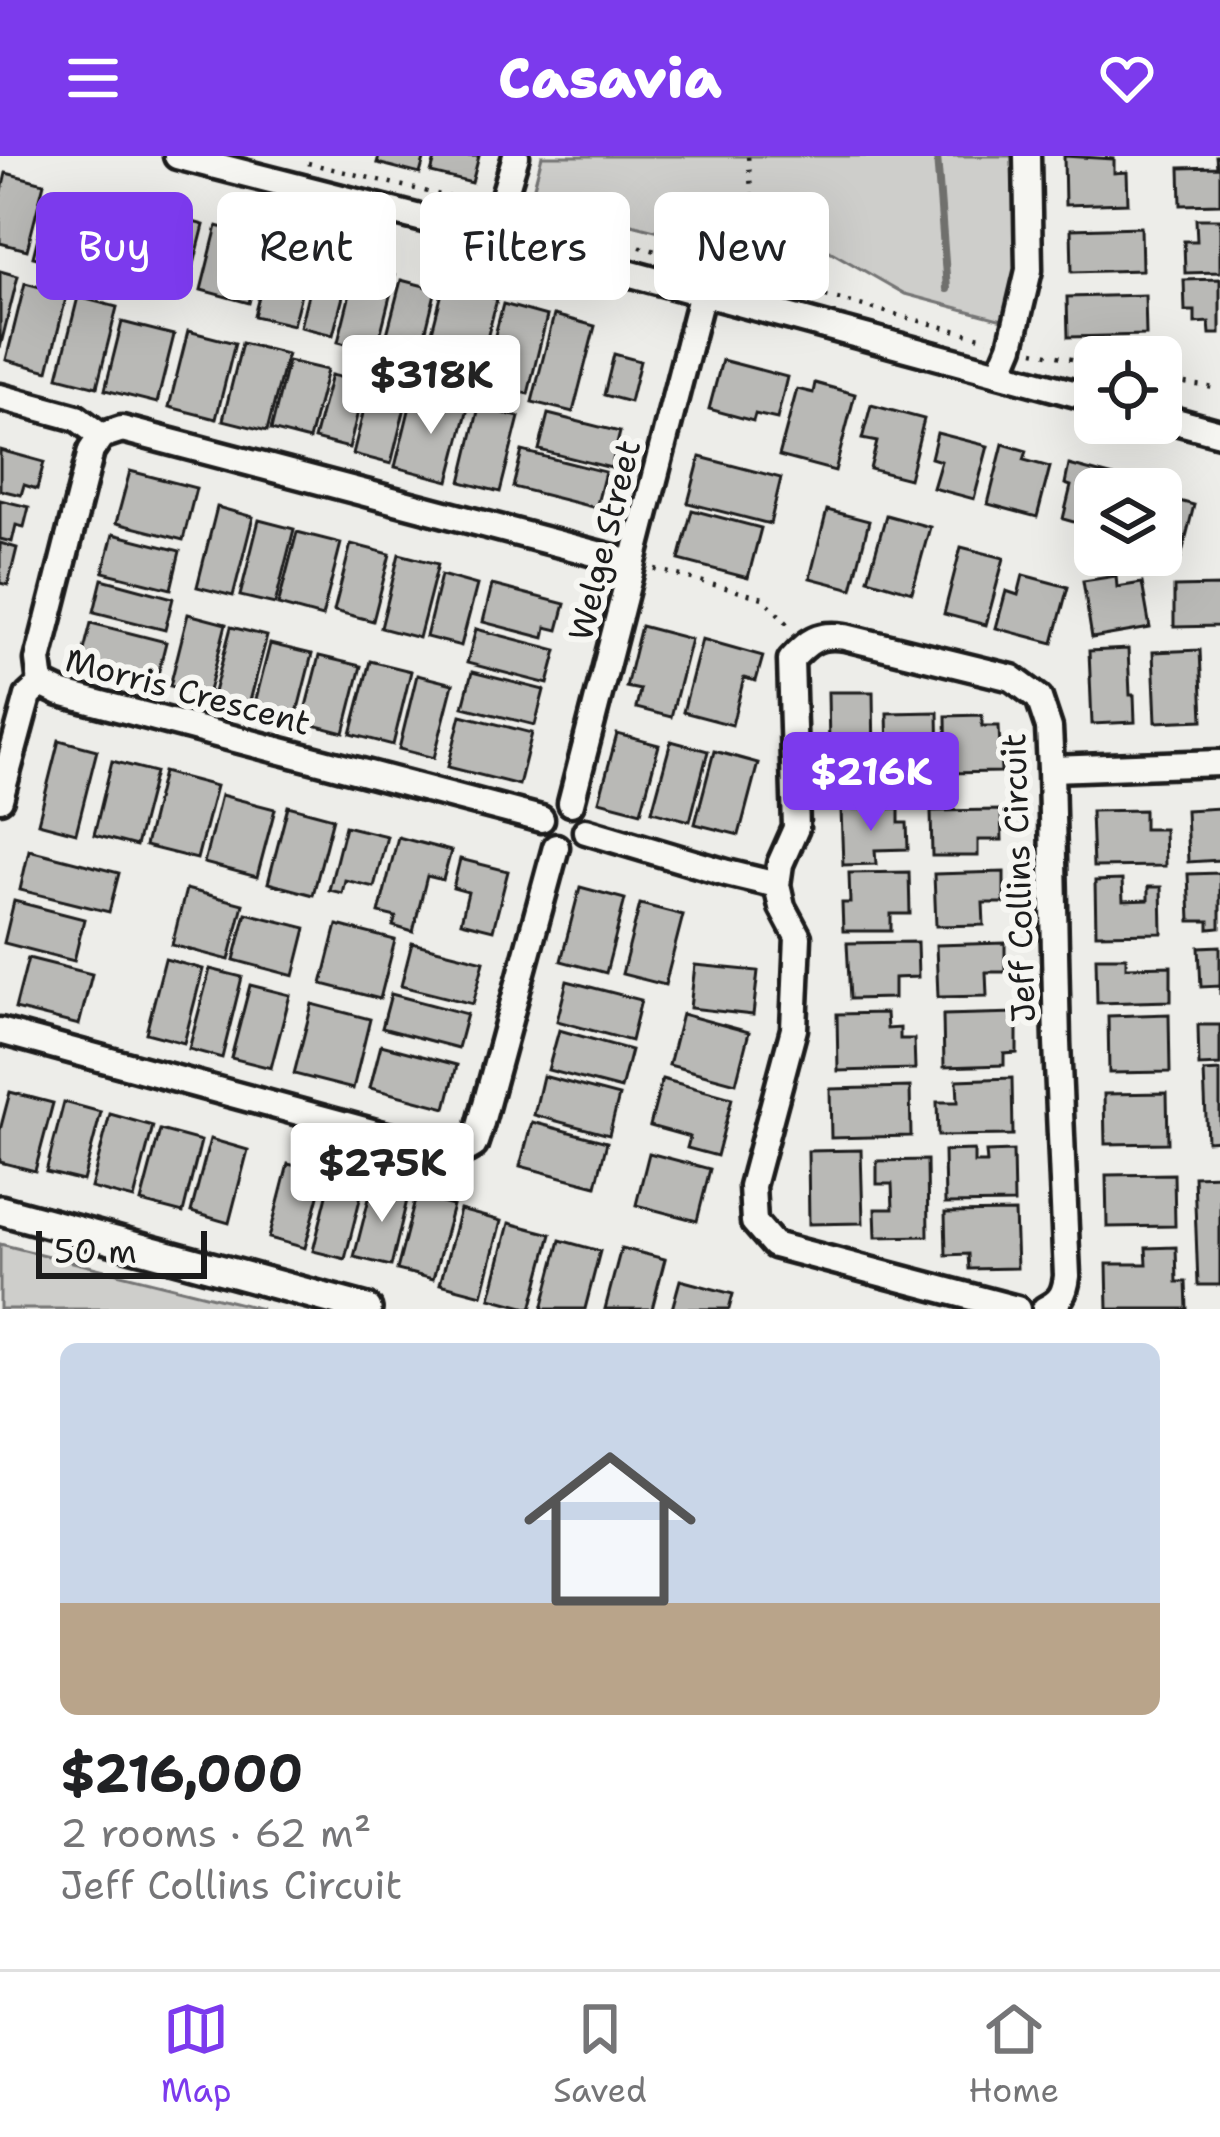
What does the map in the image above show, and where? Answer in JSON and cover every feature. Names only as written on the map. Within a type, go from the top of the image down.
[{"type":"street","points":[[177,156],[420,218]]},
{"type":"street","points":[[505,192],[516,156]]},
{"type":"street","points":[[1000,372],[1030,270],[1027,156]]},
{"type":"street","name":"Welge Street","points":[[571,803],[699,300]]},
{"type":"street","points":[[727,300],[1074,392]]},
{"type":"street","points":[[0,397],[77,418],[101,436],[122,430],[632,563]]},
{"type":"street","points":[[1182,423],[1220,434]]},
{"type":"street","name":"Morris Crescent","points":[[101,436],[91,451],[38,661],[41,684],[60,693],[541,819]]},
{"type":"street","name":"Jeff Collins Circuit","points":[[777,885],[780,864],[796,828],[791,660],[808,641],[832,634],[1012,678],[1039,698],[1049,728],[1051,769],[1067,1276],[1058,1303],[1046,1309]]},
{"type":"street","points":[[0,799],[28,695],[41,684]]},
{"type":"street","points":[[1051,769],[1220,764]]},
{"type":"street","points":[[571,803],[585,817],[586,832],[578,844],[556,848],[544,838],[541,819],[553,804],[571,803]]},
{"type":"street","points":[[586,832],[777,885],[798,938],[794,1029],[752,1186],[754,1222],[774,1245],[1017,1309]]},
{"type":"street","points":[[0,1031],[442,1151],[462,1152],[474,1145],[479,1130],[556,848]]},
{"type":"street","points":[[0,1210],[367,1309]]},
{"type":"path","points":[[748,156],[751,192]]},
{"type":"path","points":[[301,161],[430,192]]},
{"type":"path","points":[[829,297],[1074,360]]},
{"type":"path","points":[[1182,383],[1220,389]]},
{"type":"path","points":[[632,563],[764,598],[790,626]]},
{"type":"shaded area","points":[[542,156],[1018,156],[1025,326],[905,294],[829,251],[829,192],[654,192],[654,230],[630,224],[630,192],[533,192]]},
{"type":"shaded area","points":[[0,1244],[262,1309],[0,1309]]},
{"type":"building","points":[[379,156],[425,156],[420,174],[377,163]]},
{"type":"building","points":[[436,156],[479,156],[472,183],[431,173]]},
{"type":"building","points":[[1064,156],[1114,159],[1114,173],[1127,172],[1128,203],[1065,205]]},
{"type":"building","points":[[1216,156],[1220,156],[1220,204],[1181,205],[1180,168],[1217,167]]},
{"type":"building","points":[[6,173],[44,183],[42,192],[36,192],[27,250],[0,243],[0,199]]},
{"type":"building","points":[[1196,219],[1220,219],[1220,272],[1185,273],[1184,241],[1197,241]]},
{"type":"building","points":[[193,222],[204,225],[193,268]]},
{"type":"building","points":[[217,226],[217,294],[201,290]]},
{"type":"building","points":[[1141,227],[1142,270],[1072,272],[1071,229]]},
{"type":"building","points":[[0,271],[18,276],[0,348]]},
{"type":"building","points":[[1220,279],[1220,334],[1210,334],[1209,322],[1195,323],[1195,311],[1185,311],[1184,280]]},
{"type":"building","points":[[401,280],[420,285],[420,300],[433,300],[416,371],[380,361]]},
{"type":"building","points":[[25,283],[36,286],[36,300],[66,300],[48,371],[6,360]]},
{"type":"building","points":[[1145,295],[1146,335],[1068,337],[1067,297]]},
{"type":"building","points":[[77,300],[117,307],[97,387],[58,377]]},
{"type":"building","points":[[258,300],[299,300],[293,325],[254,316]]},
{"type":"building","points":[[307,300],[342,300],[333,335],[300,327]]},
{"type":"building","points":[[348,300],[389,300],[376,352],[338,342]]},
{"type":"building","points":[[440,300],[497,300],[477,378],[440,369],[444,352],[428,347]]},
{"type":"building","points":[[503,304],[547,316],[528,394],[483,382]]},
{"type":"building","points":[[554,315],[595,326],[573,412],[532,402]]},
{"type":"building","points":[[122,322],[174,335],[157,403],[105,390]]},
{"type":"building","points":[[188,331],[235,343],[216,419],[169,407]]},
{"type":"building","points":[[242,343],[287,354],[267,431],[223,420]]},
{"type":"building","points":[[614,354],[640,361],[630,402],[604,395]]},
{"type":"building","points":[[722,360],[787,377],[777,419],[755,414],[753,421],[709,409]]},
{"type":"building","points":[[288,361],[327,370],[309,440],[271,430]]},
{"type":"building","points":[[331,375],[365,383],[349,448],[314,439]]},
{"type":"building","points":[[815,383],[855,394],[835,471],[779,456],[797,389],[813,393]]},
{"type":"building","points":[[370,385],[408,395],[391,464],[353,454]]},
{"type":"building","points":[[413,394],[468,408],[449,481],[395,467]]},
{"type":"building","points":[[871,405],[924,419],[909,479],[870,469],[877,442],[862,439]]},
{"type":"building","points":[[479,407],[519,417],[500,492],[461,482]]},
{"type":"building","points":[[548,414],[620,432],[611,468],[539,450]]},
{"type":"building","points":[[937,433],[988,446],[974,499],[933,488],[941,461],[931,458]]},
{"type":"building","points":[[1003,444],[1027,451],[1024,460],[1050,467],[1037,517],[988,504]]},
{"type":"building","points":[[0,450],[44,462],[37,489],[24,485],[21,495],[0,490]]},
{"type":"building","points":[[522,451],[605,472],[596,508],[513,487]]},
{"type":"building","points":[[700,457],[781,478],[770,524],[688,503]]},
{"type":"building","points":[[1069,465],[1080,468],[1074,468],[1074,522],[1063,519],[1071,486],[1065,484]]},
{"type":"building","points":[[130,471],[196,488],[183,540],[116,523]]},
{"type":"building","points":[[0,500],[29,507],[24,527],[16,525],[12,542],[0,539]]},
{"type":"building","points":[[1182,502],[1194,505],[1182,553]]},
{"type":"building","points":[[217,507],[253,517],[233,596],[197,587]]},
{"type":"building","points":[[692,510],[761,528],[748,578],[679,560]]},
{"type":"building","points":[[827,510],[869,521],[852,589],[810,578]]},
{"type":"building","points":[[886,515],[930,527],[912,592],[868,579]]},
{"type":"building","points":[[259,520],[294,529],[275,604],[240,596]]},
{"type":"building","points":[[297,532],[341,543],[322,617],[278,605]]},
{"type":"building","points":[[113,534],[180,551],[171,589],[103,572]]},
{"type":"building","points":[[0,543],[17,548],[8,585],[0,583]]},
{"type":"building","points":[[351,544],[390,554],[373,621],[334,611]]},
{"type":"building","points":[[961,547],[1004,558],[986,625],[944,614]]},
{"type":"building","points":[[399,554],[438,564],[419,638],[381,628]]},
{"type":"building","points":[[441,575],[477,585],[461,646],[426,637]]},
{"type":"building","points":[[1023,575],[1068,587],[1053,643],[996,628],[1006,591],[1018,595]]},
{"type":"building","points":[[1116,576],[1117,587],[1142,583],[1150,628],[1092,638],[1083,581]]},
{"type":"building","points":[[102,579],[173,598],[165,630],[94,612]]},
{"type":"building","points":[[492,585],[565,604],[558,630],[546,627],[544,638],[483,622]]},
{"type":"building","points":[[1220,586],[1220,626],[1174,627],[1174,587]]},
{"type":"building","points":[[188,614],[226,624],[208,695],[170,686]]},
{"type":"building","points":[[91,623],[166,642],[156,682],[81,662]]},
{"type":"building","points":[[641,626],[691,639],[671,717],[636,708],[640,690],[626,687]]},
{"type":"building","points":[[231,627],[267,636],[248,709],[212,700]]},
{"type":"building","points":[[476,629],[557,650],[548,684],[467,663]]},
{"type":"building","points":[[702,639],[763,656],[756,681],[744,678],[732,725],[683,712]]},
{"type":"building","points":[[270,644],[312,654],[295,721],[253,711]]},
{"type":"building","points":[[1128,649],[1135,722],[1092,724],[1089,651]]},
{"type":"building","points":[[1200,650],[1203,720],[1156,722],[1153,652]]},
{"type":"building","points":[[319,656],[361,666],[344,733],[302,722]]},
{"type":"building","points":[[370,661],[411,671],[393,745],[351,734]]},
{"type":"building","points":[[472,672],[544,690],[535,725],[463,707]]},
{"type":"building","points":[[417,675],[453,684],[434,758],[399,749]]},
{"type":"building","points":[[828,692],[873,692],[874,760],[839,760],[839,748],[829,748]]},
{"type":"building","points":[[938,712],[939,768],[901,769],[900,753],[888,754],[887,713]]},
{"type":"building","points":[[461,715],[532,733],[519,785],[448,767]]},
{"type":"building","points":[[982,715],[982,726],[999,726],[1001,772],[947,773],[946,716]]},
{"type":"building","points":[[617,734],[659,745],[641,812],[599,801]]},
{"type":"building","points":[[59,740],[97,750],[76,833],[38,823]]},
{"type":"building","points":[[671,741],[708,751],[690,821],[652,811]]},
{"type":"building","points":[[714,751],[758,763],[739,835],[695,824]]},
{"type":"building","points":[[112,761],[155,772],[136,846],[94,835]]},
{"type":"building","points":[[163,772],[216,786],[197,859],[145,846]]},
{"type":"building","points":[[221,795],[275,809],[257,877],[204,863]]},
{"type":"building","points":[[288,806],[333,818],[313,895],[268,883]]},
{"type":"building","points":[[899,808],[899,823],[907,823],[908,849],[875,850],[876,864],[843,865],[841,809]]},
{"type":"building","points":[[1220,808],[1220,860],[1188,862],[1186,810]]},
{"type":"building","points":[[1001,810],[1002,840],[978,840],[978,856],[932,856],[931,811]]},
{"type":"building","points":[[1144,810],[1144,829],[1164,829],[1165,866],[1093,867],[1091,811]]},
{"type":"building","points":[[345,826],[387,836],[374,887],[345,880],[342,893],[329,890]]},
{"type":"building","points":[[398,837],[451,851],[443,880],[427,876],[413,932],[393,926],[396,917],[379,913]]},
{"type":"building","points":[[29,850],[119,873],[109,912],[20,890]]},
{"type":"building","points":[[460,859],[508,871],[493,930],[461,922],[468,892],[453,888]]},
{"type":"building","points":[[909,872],[910,914],[891,914],[891,931],[843,931],[842,903],[850,903],[849,873]]},
{"type":"building","points":[[1004,872],[1004,903],[983,903],[984,925],[936,926],[934,874]]},
{"type":"building","points":[[1220,873],[1220,928],[1209,929],[1209,921],[1190,921],[1188,874]]},
{"type":"building","points":[[1122,880],[1123,901],[1148,900],[1148,887],[1161,887],[1162,933],[1096,934],[1095,881]]},
{"type":"building","points":[[580,887],[625,899],[606,973],[561,961]]},
{"type":"building","points":[[186,889],[243,904],[229,960],[172,945]]},
{"type":"building","points":[[14,901],[84,919],[74,961],[4,943]]},
{"type":"building","points":[[640,904],[683,915],[665,985],[622,974]]},
{"type":"building","points":[[246,913],[306,928],[294,976],[234,960]]},
{"type":"building","points":[[337,925],[395,940],[380,999],[322,984]]},
{"type":"building","points":[[917,942],[918,977],[894,978],[894,998],[850,999],[847,943]]},
{"type":"building","points":[[412,943],[484,961],[473,1004],[401,986]]},
{"type":"building","points":[[1005,943],[1005,972],[986,972],[987,996],[938,997],[936,945]]},
{"type":"building","points":[[1220,946],[1220,986],[1201,987],[1199,947]]},
{"type":"building","points":[[1096,957],[1126,957],[1126,967],[1171,966],[1171,1001],[1097,1003]]},
{"type":"building","points":[[28,958],[92,974],[79,1025],[15,1009]]},
{"type":"building","points":[[165,959],[203,969],[184,1043],[146,1033]]},
{"type":"building","points":[[695,965],[758,971],[753,1015],[690,1008]]},
{"type":"building","points":[[210,969],[242,977],[222,1058],[189,1049]]},
{"type":"building","points":[[567,981],[641,1000],[631,1041],[557,1021]]},
{"type":"building","points":[[250,985],[290,995],[271,1068],[231,1058]]},
{"type":"building","points":[[391,994],[467,1014],[458,1048],[382,1028]]},
{"type":"building","points":[[312,1004],[370,1019],[353,1089],[294,1074]]},
{"type":"building","points":[[886,1013],[887,1029],[900,1028],[900,1039],[914,1039],[915,1069],[838,1071],[837,1014]]},
{"type":"building","points":[[1017,1013],[1017,1053],[1004,1054],[1004,1065],[944,1067],[943,1015]]},
{"type":"building","points":[[682,1014],[749,1032],[736,1083],[669,1065]]},
{"type":"building","points":[[1169,1014],[1170,1072],[1109,1073],[1108,1016]]},
{"type":"building","points":[[1198,1025],[1220,1025],[1220,1065],[1199,1066]]},
{"type":"building","points":[[559,1030],[631,1050],[621,1089],[548,1070]]},
{"type":"building","points":[[381,1045],[457,1065],[446,1108],[370,1088]]},
{"type":"building","points":[[1220,1071],[1220,1140],[1207,1141],[1204,1072]]},
{"type":"building","points":[[543,1076],[619,1096],[609,1135],[534,1115]]},
{"type":"building","points":[[1012,1078],[1013,1135],[938,1136],[937,1102],[958,1102],[957,1080]]},
{"type":"building","points":[[662,1079],[732,1098],[717,1156],[687,1148],[690,1137],[650,1126]]},
{"type":"building","points":[[910,1087],[911,1136],[831,1138],[830,1089]]},
{"type":"building","points":[[10,1092],[53,1103],[35,1171],[0,1162],[0,1130]]},
{"type":"building","points":[[1167,1093],[1168,1143],[1105,1144],[1104,1094]]},
{"type":"building","points":[[64,1102],[101,1112],[83,1181],[46,1172]]},
{"type":"building","points":[[110,1114],[153,1126],[134,1199],[91,1188]]},
{"type":"building","points":[[532,1122],[607,1142],[596,1186],[520,1166]]},
{"type":"building","points":[[160,1130],[201,1141],[183,1213],[141,1202]]},
{"type":"building","points":[[210,1139],[248,1150],[229,1223],[191,1212]]},
{"type":"building","points":[[861,1150],[863,1223],[809,1224],[808,1151]]},
{"type":"building","points":[[974,1150],[974,1163],[987,1163],[986,1152],[1013,1151],[1014,1203],[945,1204],[944,1151]]},
{"type":"building","points":[[649,1153],[710,1169],[697,1221],[636,1205]]},
{"type":"building","points":[[927,1160],[928,1236],[876,1237],[875,1209],[893,1209],[892,1184],[877,1184],[877,1161]]},
{"type":"building","points":[[288,1164],[325,1173],[305,1248],[269,1238]]},
{"type":"building","points":[[1174,1174],[1175,1226],[1107,1227],[1106,1175]]},
{"type":"building","points":[[332,1175],[364,1183],[345,1259],[313,1251]]},
{"type":"building","points":[[1220,1175],[1220,1285],[1198,1285],[1194,1176]]},
{"type":"building","points":[[373,1183],[409,1192],[391,1266],[354,1257]]},
{"type":"building","points":[[416,1196],[453,1206],[433,1279],[397,1270]]},
{"type":"building","points":[[460,1210],[501,1221],[482,1295],[440,1284]]},
{"type":"building","points":[[1015,1212],[1017,1268],[969,1269],[968,1254],[946,1255],[945,1213]]},
{"type":"building","points":[[509,1223],[551,1234],[531,1309],[490,1298]]},
{"type":"building","points":[[560,1240],[600,1251],[585,1309],[542,1309]]},
{"type":"building","points":[[1176,1247],[1177,1282],[1186,1282],[1187,1309],[1108,1309],[1107,1264],[1147,1264],[1146,1248]]},
{"type":"building","points":[[621,1248],[665,1259],[652,1309],[605,1309]]},
{"type":"building","points":[[680,1280],[733,1294],[729,1309],[672,1309]]},
{"type":"waterway","points":[[937,156],[947,289]]}]
